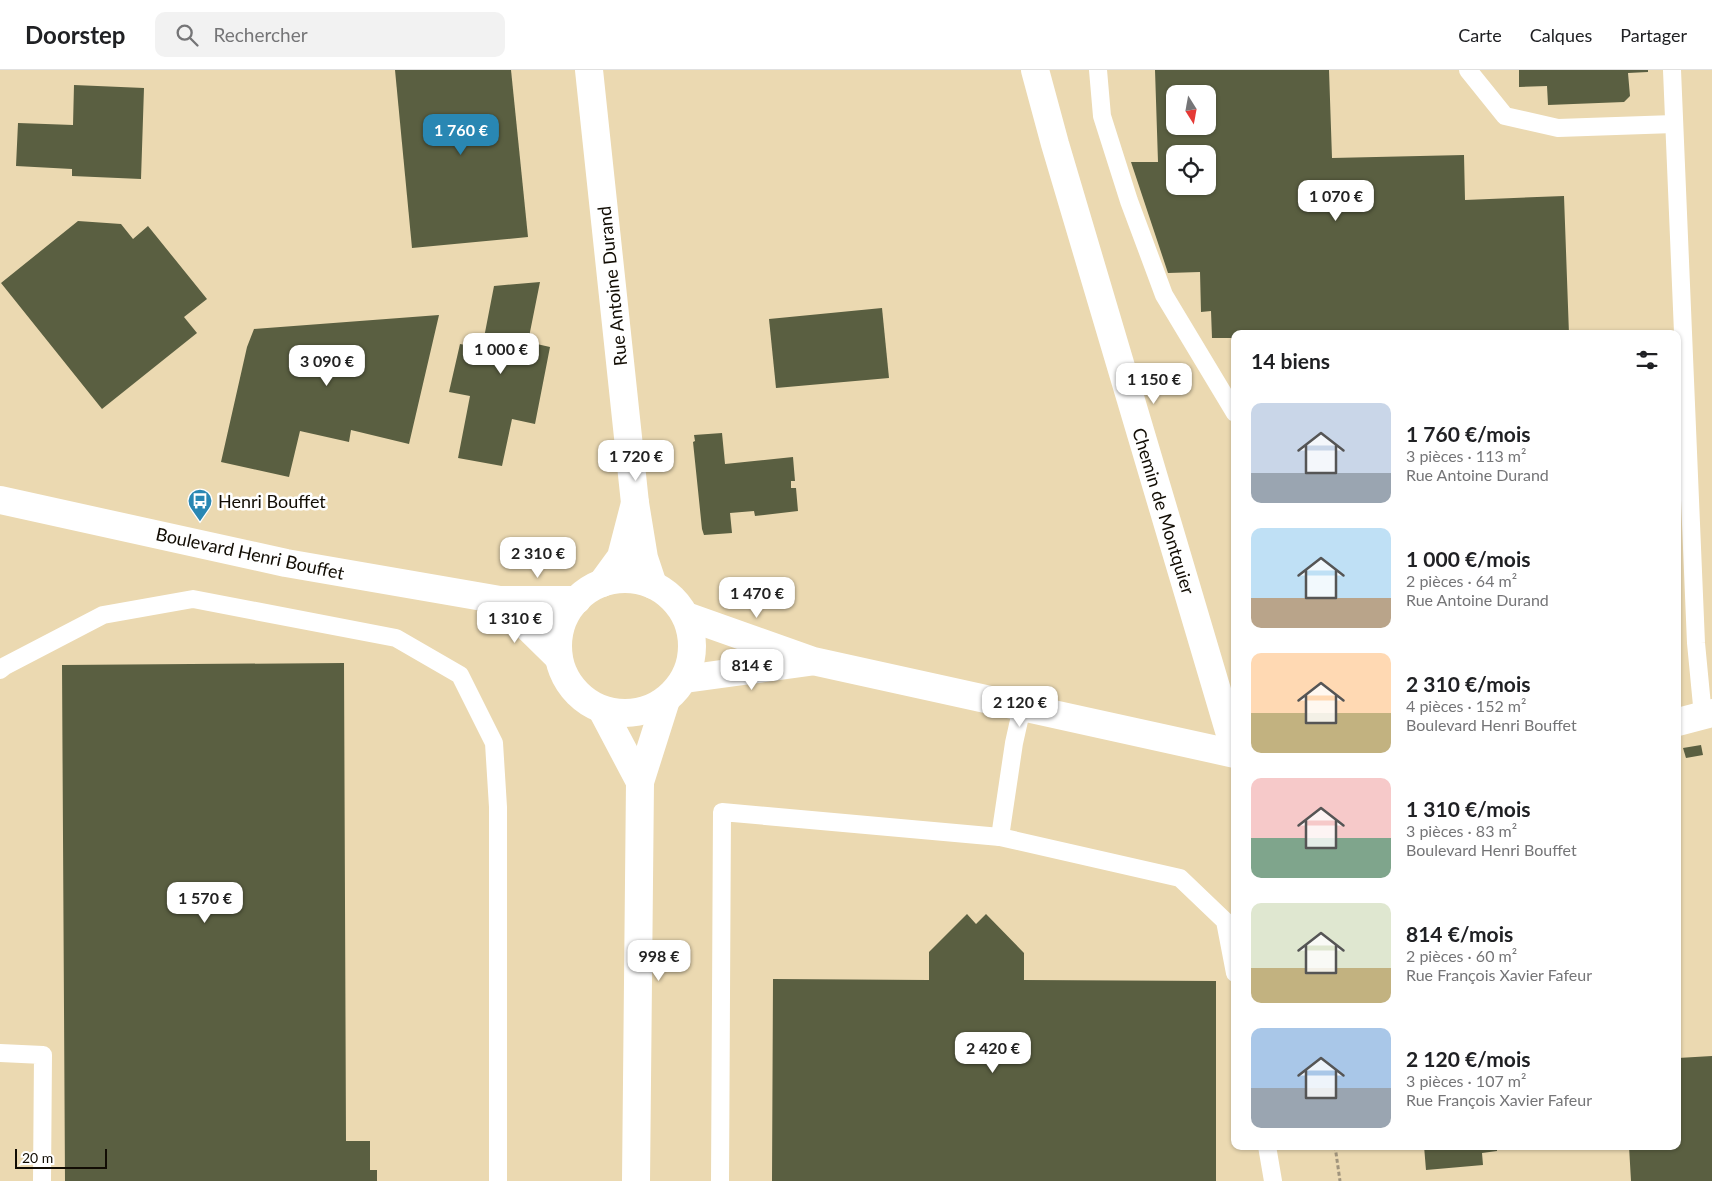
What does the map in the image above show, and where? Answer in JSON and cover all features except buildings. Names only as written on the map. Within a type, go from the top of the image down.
[{"type":"street","name":"Rue Antoine Durand","points":[[589,70],[635,503],[644,558],[653,585]]},
{"type":"street","name":"Chemin de Montquier","points":[[1035,70],[1055,144],[1231,738]]},
{"type":"street","name":"Boulevard Henri Bouffet","points":[[0,500],[286,563],[500,600],[577,600]]},
{"type":"street","points":[[602,583],[621,557],[635,503]]},
{"type":"street","points":[[618,579],[636,580],[653,585],[672,598],[686,616],[692,637],[692,658],[684,679],[666,700],[646,710],[624,714],[602,710],[586,701],[573,689],[564,674],[558,656],[559,636],[565,616],[577,600],[588,590],[602,583],[618,579]]},
{"type":"street","points":[[500,600],[558,656]]},
{"type":"street","points":[[686,616],[813,662],[1231,751]]},
{"type":"street","points":[[684,679],[813,662]]},
{"type":"street","points":[[636,1181],[640,782],[666,700]]},
{"type":"street","points":[[602,710],[640,782]]},
{"type":"lane","points":[[1098,70],[1102,116],[1129,201],[1164,295],[1231,406]]},
{"type":"lane","points":[[1468,70],[1505,116],[1558,128],[1674,124]]},
{"type":"lane","points":[[1672,70],[1680,330]]},
{"type":"lane","points":[[1681,384],[1683,458],[1691,512],[1697,717]]},
{"type":"lane","points":[[1681,497],[1691,512]]},
{"type":"lane","points":[[0,670],[104,614],[193,599],[396,638],[460,674],[494,743],[498,807],[498,1181]]},
{"type":"lane","points":[[1000,837],[1014,743],[1022,707]]},
{"type":"lane","points":[[720,1181],[722,812],[1000,837],[1180,878],[1226,921],[1231,950]]},
{"type":"lane","points":[[0,1053],[44,1055],[42,1181]]},
{"type":"lane","points":[[1268,1150],[1273,1181]]},
{"type":"path","points":[[1335,1150],[1340,1181]]},
{"type":"shaded area","points":[[0,70],[1712,70],[1712,1181],[0,1181]]},
{"type":"place","name":"Henri Bouffet","points":[[200,522]]}]
